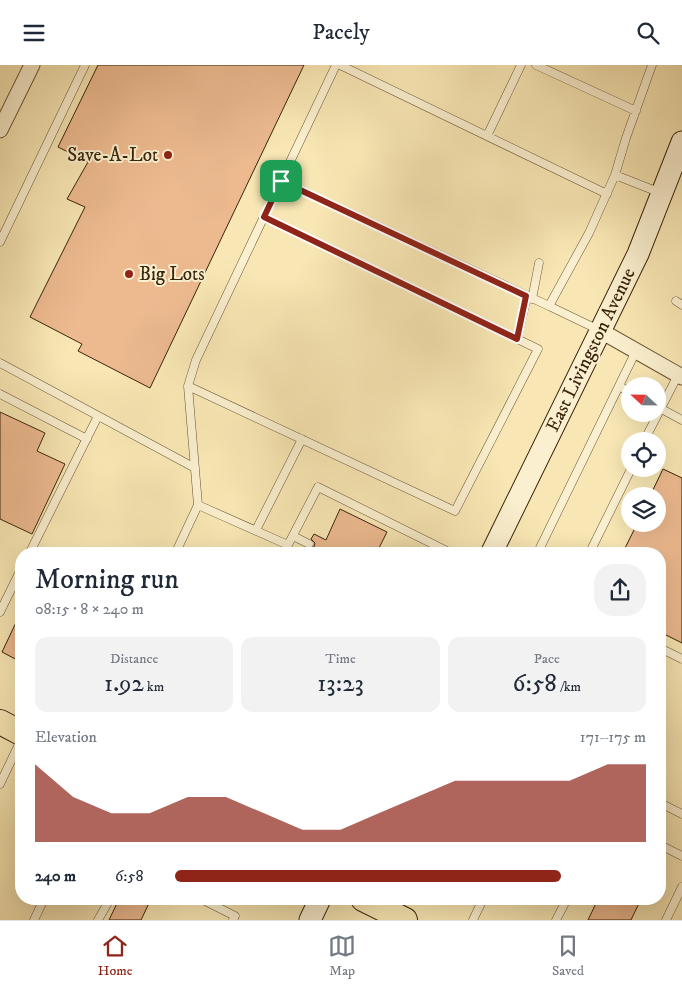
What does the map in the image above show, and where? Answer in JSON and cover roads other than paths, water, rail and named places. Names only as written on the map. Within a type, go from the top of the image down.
[{"type":"main road","name":"East Livingston Avenue","points":[[494,547],[601,331],[663,194],[682,142]]},
{"type":"main road","points":[[0,722],[15,730]]},
{"type":"main road","points":[[310,920],[317,905]]},
{"type":"main road","points":[[375,907],[405,920]]},
{"type":"street","points":[[0,130],[32,65]]},
{"type":"street","points":[[601,331],[680,376]]},
{"type":"lane","points":[[0,241],[85,65]]},
{"type":"lane","points":[[178,547],[198,505],[188,385],[196,360],[338,65],[607,194]]},
{"type":"lane","points":[[487,136],[521,65]]},
{"type":"lane","points":[[536,65],[636,111]]},
{"type":"lane","points":[[549,307],[589,233],[607,194],[652,65]]},
{"type":"lane","points":[[615,175],[663,194]]},
{"type":"lane","points":[[281,181],[601,331]]},
{"type":"lane","points":[[188,385],[455,511],[538,349],[264,217]]},
{"type":"lane","points":[[517,339],[539,263]]},
{"type":"lane","points":[[540,547],[636,351]]},
{"type":"lane","points":[[0,363],[195,469]]},
{"type":"lane","points":[[666,397],[680,376]]},
{"type":"lane","points":[[0,394],[87,439]]},
{"type":"lane","points":[[666,412],[682,420]]},
{"type":"lane","points":[[33,547],[98,416]]},
{"type":"lane","points":[[256,530],[302,439]]},
{"type":"lane","points":[[592,547],[627,477]]},
{"type":"lane","points":[[289,547],[318,487],[438,546]]},
{"type":"lane","points":[[198,505],[256,530],[283,547]]},
{"type":"lane","points":[[293,536],[309,544]]},
{"type":"lane","points":[[0,612],[15,581]]},
{"type":"lane","points":[[666,650],[682,659]]},
{"type":"lane","points":[[0,784],[15,753]]},
{"type":"lane","points":[[666,806],[682,814]]},
{"type":"lane","points":[[666,848],[682,856]]},
{"type":"lane","points":[[666,920],[682,887]]},
{"type":"lane","points":[[34,920],[41,905]]},
{"type":"lane","points":[[98,920],[107,905]]},
{"type":"lane","points":[[213,905],[235,916],[233,920]]},
{"type":"lane","points":[[473,920],[480,905]]},
{"type":"lane","points":[[556,920],[564,905]]},
{"type":"place","name":"Save-A-Lot","points":[[168,155]]},
{"type":"place","name":"Big Lots","points":[[129,274]]}]
